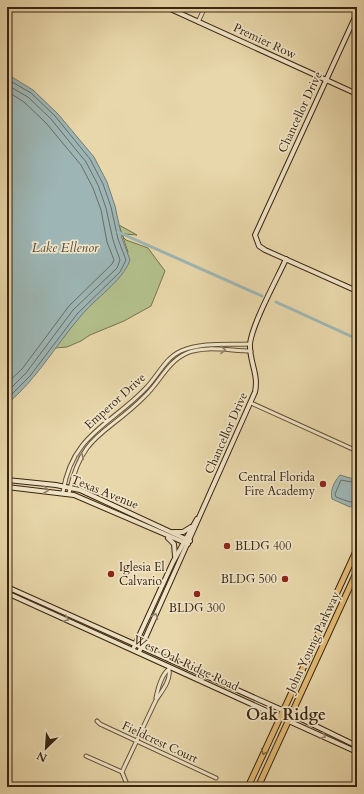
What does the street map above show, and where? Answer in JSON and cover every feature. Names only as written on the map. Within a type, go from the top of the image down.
[{"type":"highway","name":"John Young Parkway","points":[[312,646],[357,549]]},
{"type":"highway","name":"John Young Parkway","points":[[258,787],[357,570]]},
{"type":"highway","name":"John Young Parkway","points":[[248,787],[310,653]]},
{"type":"street","name":"Premier Row","points":[[166,7],[357,94]]},
{"type":"street","points":[[198,22],[205,7]]},
{"type":"street","name":"Chancellor Drive","points":[[140,650],[187,542],[256,392],[257,376],[250,344],[255,328],[286,259],[265,250],[256,241],[255,235],[357,13]]},
{"type":"street","points":[[286,259],[357,291]]},
{"type":"street","name":"Emperor Drive","points":[[63,492],[73,461],[83,443],[145,389],[173,356],[188,348],[197,346],[250,344]]},
{"type":"street","name":"Emperor Drive","points":[[69,493],[79,460],[90,442],[144,397],[173,361],[188,352],[198,350],[251,351]]},
{"type":"street","points":[[251,403],[357,451]]},
{"type":"street","name":"Texas Avenue","points":[[7,480],[64,486],[87,493],[169,531],[187,542]]},
{"type":"street","points":[[23,481],[23,488]]},
{"type":"street","name":"Texas Avenue","points":[[7,486],[69,493],[164,535],[187,542]]},
{"type":"street","points":[[84,499],[87,493]]},
{"type":"street","name":"Chancellor Drive","points":[[134,647],[173,562],[187,542],[193,526],[206,502]]},
{"type":"street","points":[[169,531],[183,532],[193,526]]},
{"type":"street","points":[[164,535],[174,544],[176,553],[173,562]]},
{"type":"street","name":"West Oak Ridge Road","points":[[7,587],[134,647],[170,668],[357,752]]},
{"type":"street","name":"West Oak Ridge Road","points":[[7,592],[134,647]]},
{"type":"street","points":[[25,601],[28,599],[34,602],[37,600]]},
{"type":"street","name":"West Oak Ridge Road","points":[[140,650],[210,678],[291,714],[357,746]]},
{"type":"street","points":[[122,772],[156,700],[158,688],[165,672],[170,668],[180,668],[202,679],[210,678]]},
{"type":"street","name":"Fieldcrest Court","points":[[97,721],[100,724],[216,778]]},
{"type":"street","points":[[86,756],[122,772],[128,787]]},
{"type":"green space","points":[[119,225],[137,235],[124,234],[123,237]]},
{"type":"green space","points":[[123,237],[126,240],[148,248],[165,271],[151,306],[124,321],[90,335],[81,341],[67,347],[55,348],[80,316],[115,281],[128,252]]},
{"type":"water","name":"Lake Ellenor","points":[[7,74],[33,90],[58,114],[94,157],[107,182],[115,206],[122,238],[130,260],[121,276],[86,310],[28,384],[7,404]]},
{"type":"water","points":[[340,475],[357,480],[356,504],[350,507],[332,499],[333,486]]},
{"type":"waterway","points":[[118,232],[262,296]]},
{"type":"waterway","points":[[276,302],[357,339]]},
{"type":"place","name":"Central Florida Fire Academy","points":[[323,484]]},
{"type":"place","name":"BLDG 400","points":[[227,546]]},
{"type":"place","name":"Iglesia El Calvario","points":[[111,574]]},
{"type":"place","name":"BLDG 500","points":[[285,579]]},
{"type":"place","name":"BLDG 300","points":[[197,594]]},
{"type":"district","name":"Oak Ridge","points":[[286,715]]}]
